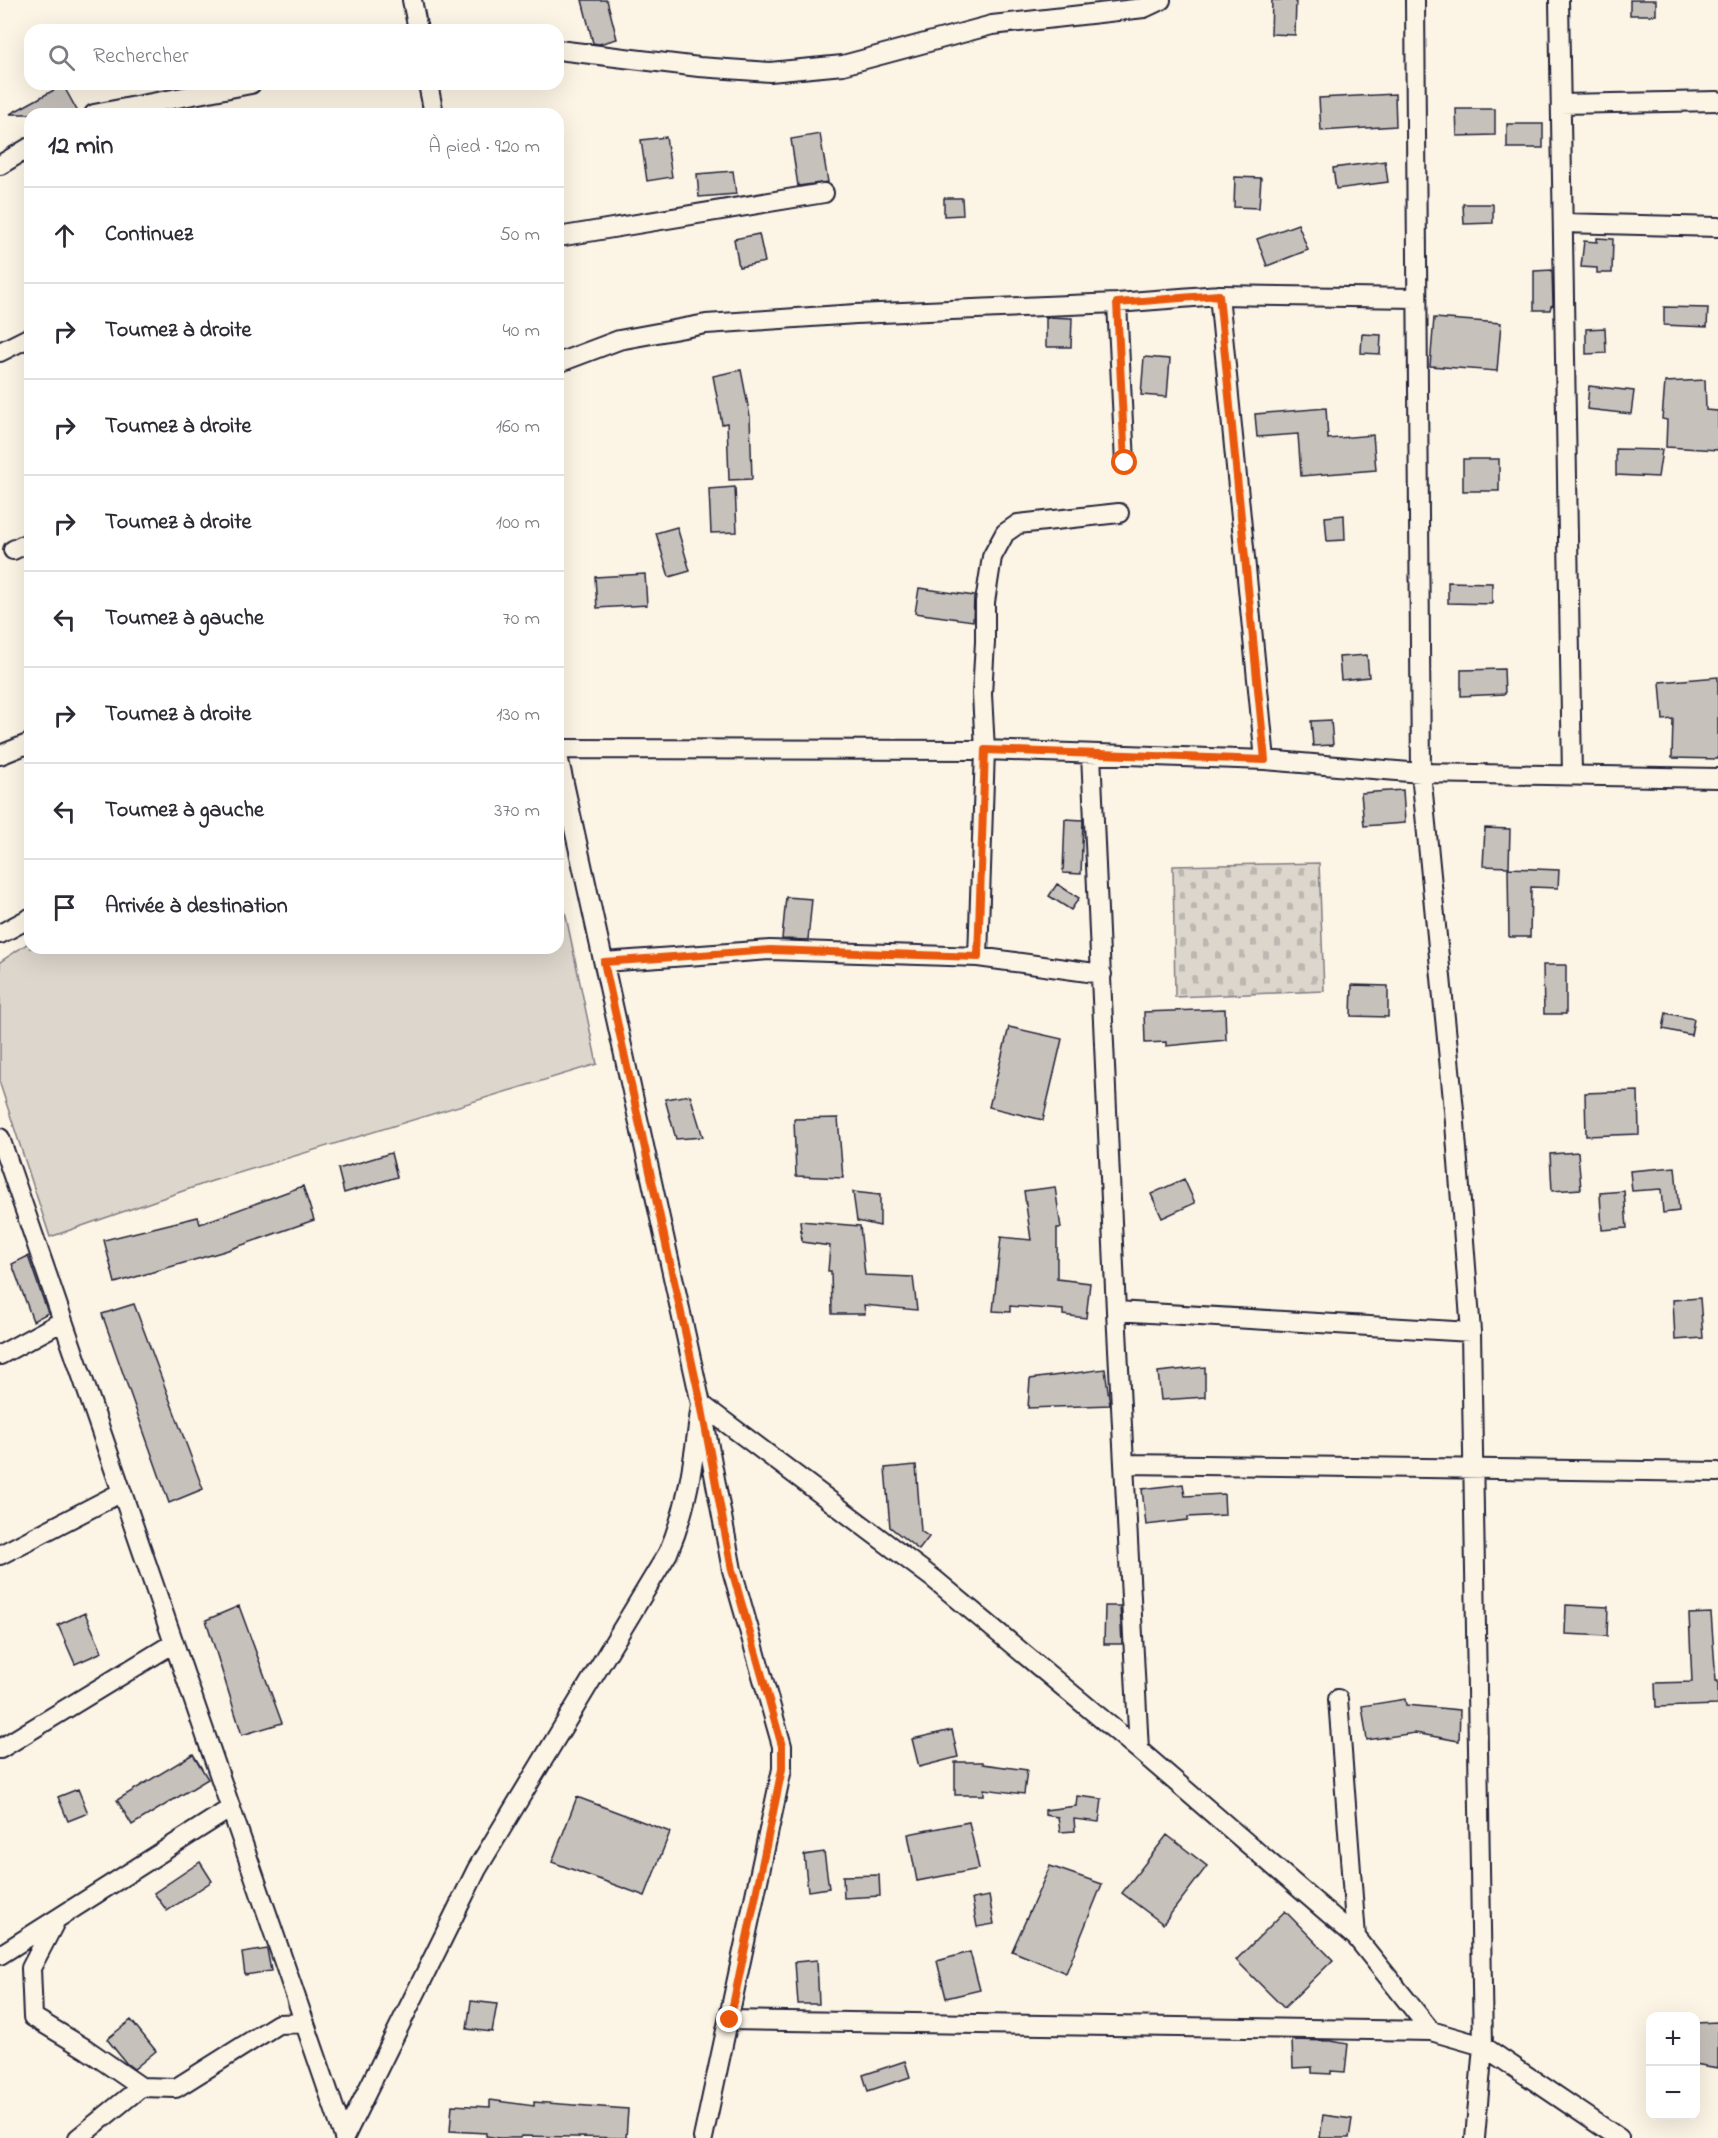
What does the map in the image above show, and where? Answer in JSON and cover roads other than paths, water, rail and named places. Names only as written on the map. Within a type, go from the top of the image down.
[{"type":"street","points":[[412,0],[417,24]]},
{"type":"street","points":[[564,51],[699,67],[770,72],[843,65],[992,25],[1144,8],[1161,0]]},
{"type":"street","points":[[1415,0],[1420,773],[1454,1110],[1471,1332],[1483,2046],[1475,2138]]},
{"type":"street","points":[[1559,0],[1572,775]]},
{"type":"street","points":[[125,108],[220,90]]},
{"type":"street","points":[[429,90],[433,108]]},
{"type":"street","points":[[1561,104],[1718,101]]},
{"type":"street","points":[[0,165],[24,151]]},
{"type":"street","points":[[564,236],[824,193]]},
{"type":"street","points":[[1563,223],[1718,227]]},
{"type":"street","points":[[564,361],[619,340],[706,324],[1117,303],[1219,295],[1417,298]]},
{"type":"street","points":[[1219,295],[1265,760]]},
{"type":"street","points":[[1117,303],[1125,463]]},
{"type":"street","points":[[0,352],[24,340]]},
{"type":"street","points":[[978,957],[985,750],[982,694],[985,602],[992,557],[1005,533],[1018,524],[1119,513]]},
{"type":"street","points":[[13,550],[24,545]]},
{"type":"street","points":[[0,755],[24,745]]},
{"type":"street","points":[[564,749],[985,750],[1265,760],[1420,773],[1718,778]]},
{"type":"street","points":[[1091,754],[1116,1311],[1139,1750]]},
{"type":"street","points":[[564,783],[701,1404],[732,1570],[782,1746],[782,1769],[703,2138]]},
{"type":"street","points":[[0,934],[24,921]]},
{"type":"street","points":[[604,962],[770,950],[978,957],[1102,974]]},
{"type":"street","points":[[2,1149],[344,2138]]},
{"type":"street","points":[[1116,1311],[1471,1332]]},
{"type":"street","points":[[0,1355],[63,1321]]},
{"type":"street","points":[[701,1404],[934,1579],[1139,1750],[1356,1937],[1431,2031]]},
{"type":"street","points":[[344,2138],[482,1860],[668,1553],[679,1526],[692,1478],[701,1404]]},
{"type":"street","points":[[1125,1464],[1718,1472]]},
{"type":"street","points":[[0,1556],[122,1492]]},
{"type":"street","points":[[0,1749],[174,1643]]},
{"type":"street","points":[[1338,1699],[1356,1937]]},
{"type":"street","points":[[0,1955],[231,1808]]},
{"type":"street","points":[[57,1919],[31,1968],[33,2017],[86,2049],[141,2087],[176,2088],[279,2024],[305,2023]]},
{"type":"street","points":[[730,2020],[1431,2031],[1483,2046],[1619,2138]]},
{"type":"street","points":[[78,2138],[141,2087]]}]
